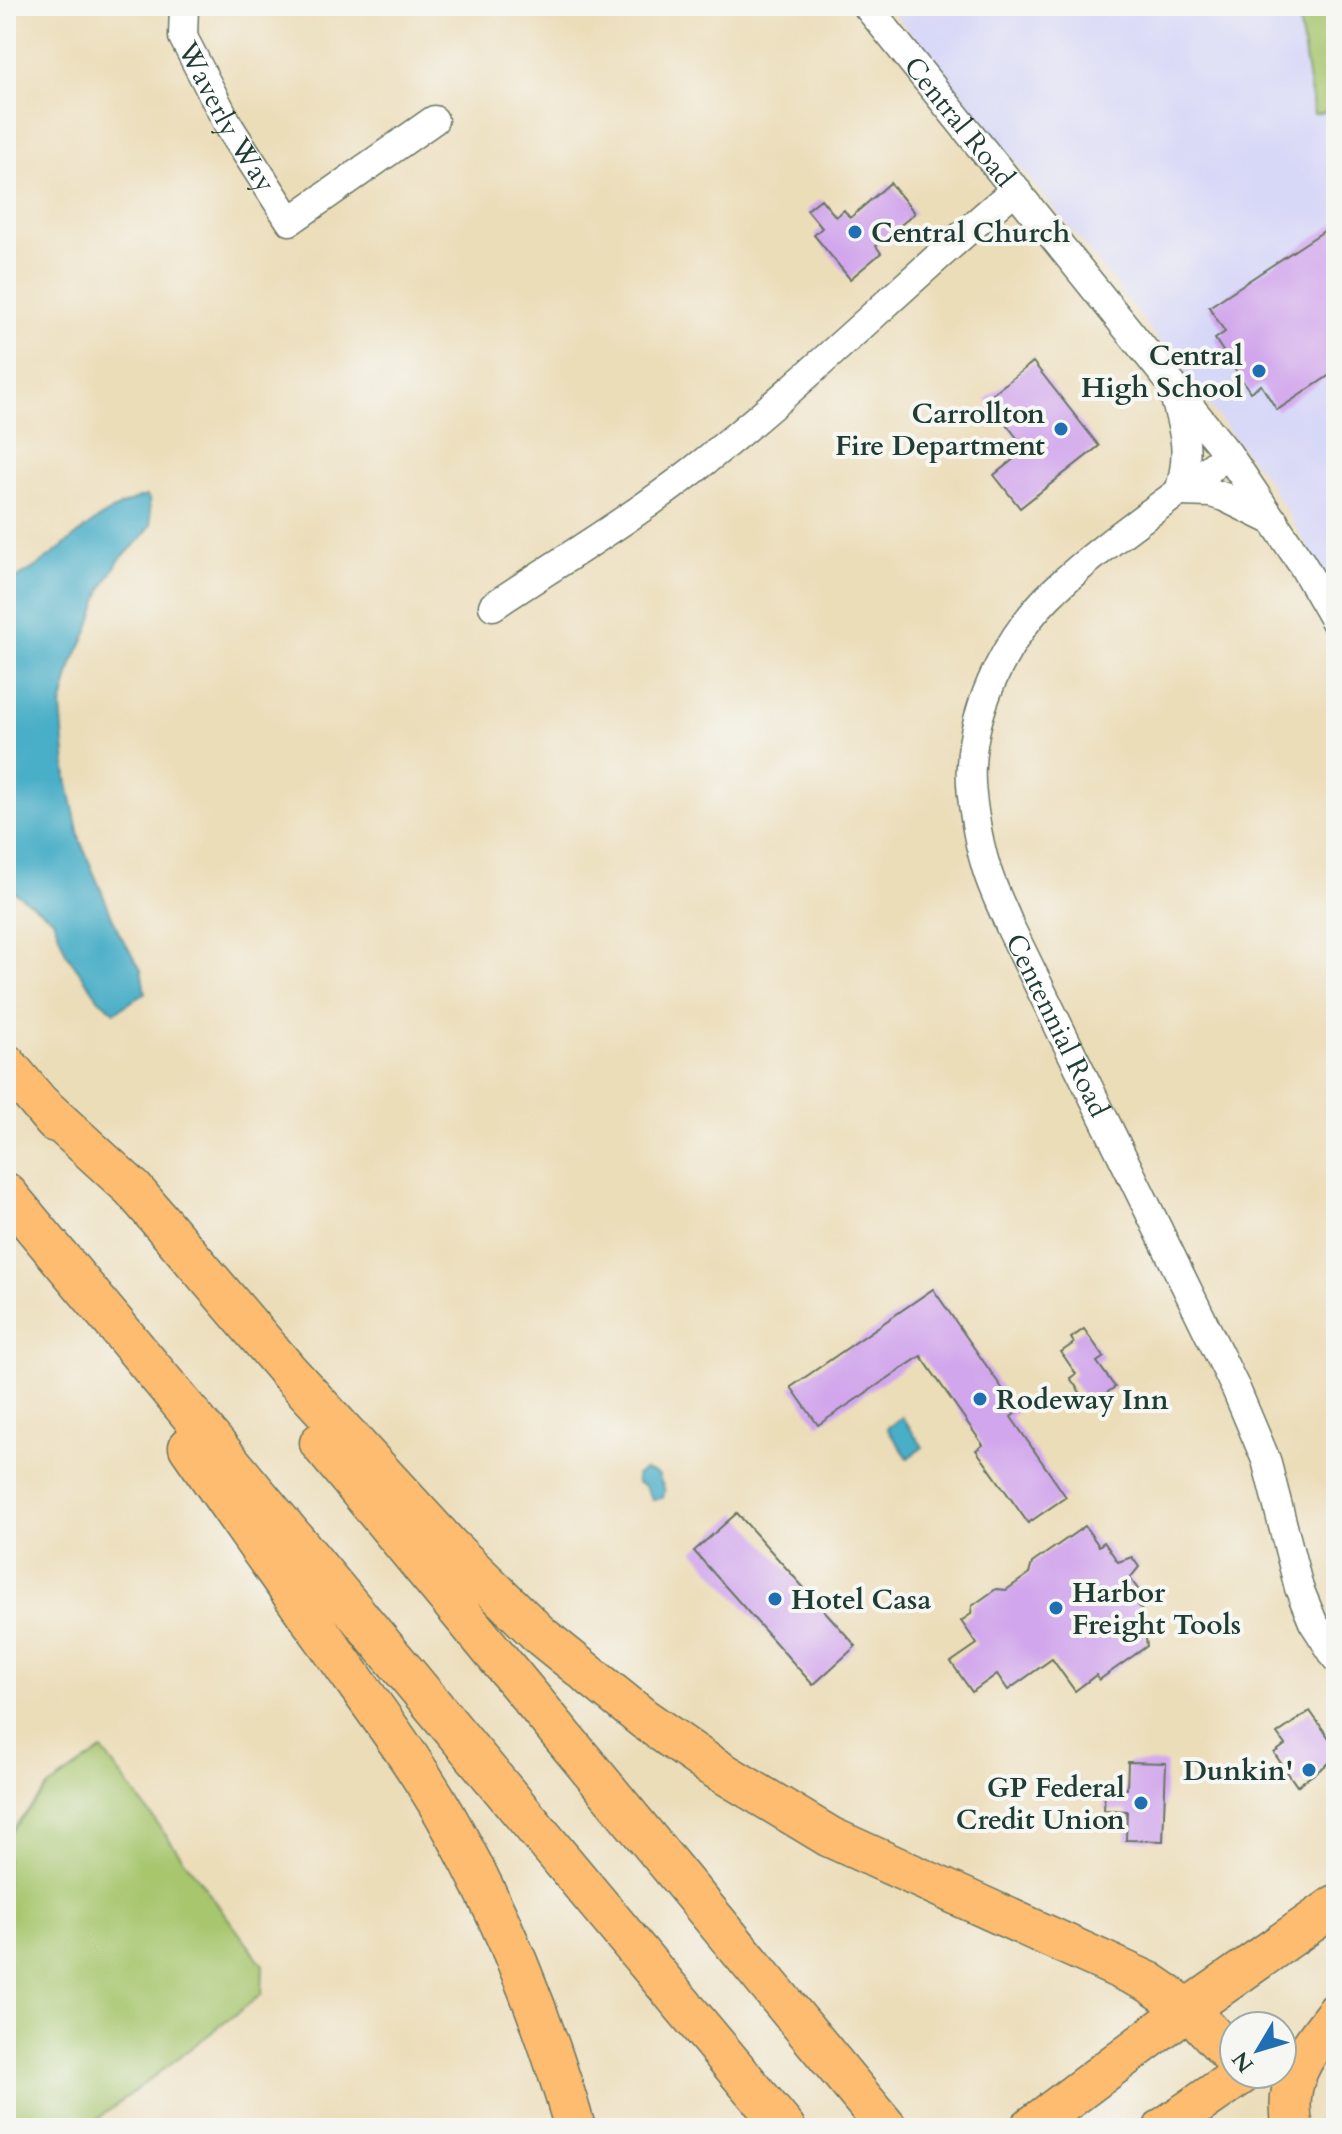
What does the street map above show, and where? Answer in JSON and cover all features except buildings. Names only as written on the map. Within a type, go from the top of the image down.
[{"type":"highway","points":[[6,1064],[887,2128]]},
{"type":"highway","points":[[39,1103],[133,1189],[287,1370],[449,1546],[541,1636],[644,1719],[710,1765],[830,1837],[1149,1982],[1188,2009],[1218,2041]]},
{"type":"highway","points":[[6,1193],[785,2128]]},
{"type":"highway","points":[[82,1283],[170,1420],[390,1730],[444,1814],[509,1945],[558,2071],[575,2128]]},
{"type":"highway","points":[[1030,2128],[1188,2009],[1336,1905]]},
{"type":"highway","points":[[1298,2036],[1336,2011]]},
{"type":"highway","points":[[1293,2128],[1291,2092],[1299,2062],[1336,2011]]},
{"type":"highway","points":[[1164,2128],[1219,2090]]},
{"type":"highway","points":[[1257,2090],[1280,2128]]},
{"type":"street","name":"Waverly Way","points":[[184,6],[183,37],[230,128],[290,221],[434,120]]},
{"type":"street","name":"Central Road","points":[[867,6],[1228,454],[1275,522],[1336,623]]},
{"type":"street","points":[[493,606],[693,470],[778,400],[958,237],[1016,189]]},
{"type":"street","points":[[1171,382],[1187,441],[1185,471],[1179,492],[1211,493],[1224,497],[1275,522]]},
{"type":"street","name":"Centennial Road","points":[[1228,454],[1056,588],[1010,644],[981,710],[971,766],[986,868],[1011,929],[1236,1389],[1266,1460],[1299,1588],[1313,1622],[1336,1658]]},
{"type":"shaded area","name":"Central High School","points":[[888,6],[1336,6],[1336,594],[1268,481],[1097,261]]},
{"type":"green space","points":[[1297,6],[1336,6],[1336,110],[1314,114]]},
{"type":"green space","points":[[102,1750],[263,1965],[262,1994],[86,2128],[18,2128],[6,2108],[6,1837],[47,1788]]},
{"type":"water","points":[[146,496],[149,499],[151,525],[119,560],[102,589],[88,631],[72,664],[61,707],[67,779],[80,840],[119,933],[141,969],[145,993],[115,1012],[99,999],[66,953],[53,919],[6,886],[6,585],[39,565],[106,514]]},
{"type":"water","points":[[902,1417],[923,1447],[908,1458],[887,1428]]},
{"type":"water","points":[[644,1470],[658,1474],[665,1491],[663,1498],[653,1500],[645,1486],[637,1482],[636,1475]]},
{"type":"place","name":"Central Church","points":[[855,232]]},
{"type":"place","name":"Central High School","points":[[1259,371]]},
{"type":"place","name":"Carrollton Fire Department","points":[[1061,429]]},
{"type":"place","name":"Rodeway Inn","points":[[980,1399]]},
{"type":"place","name":"Hotel Casa","points":[[775,1599]]},
{"type":"place","name":"Harbor Freight Tools","points":[[1056,1608]]},
{"type":"place","name":"Dunkin'","points":[[1309,1770]]},
{"type":"place","name":"GP Federal Credit Union","points":[[1141,1803]]}]
